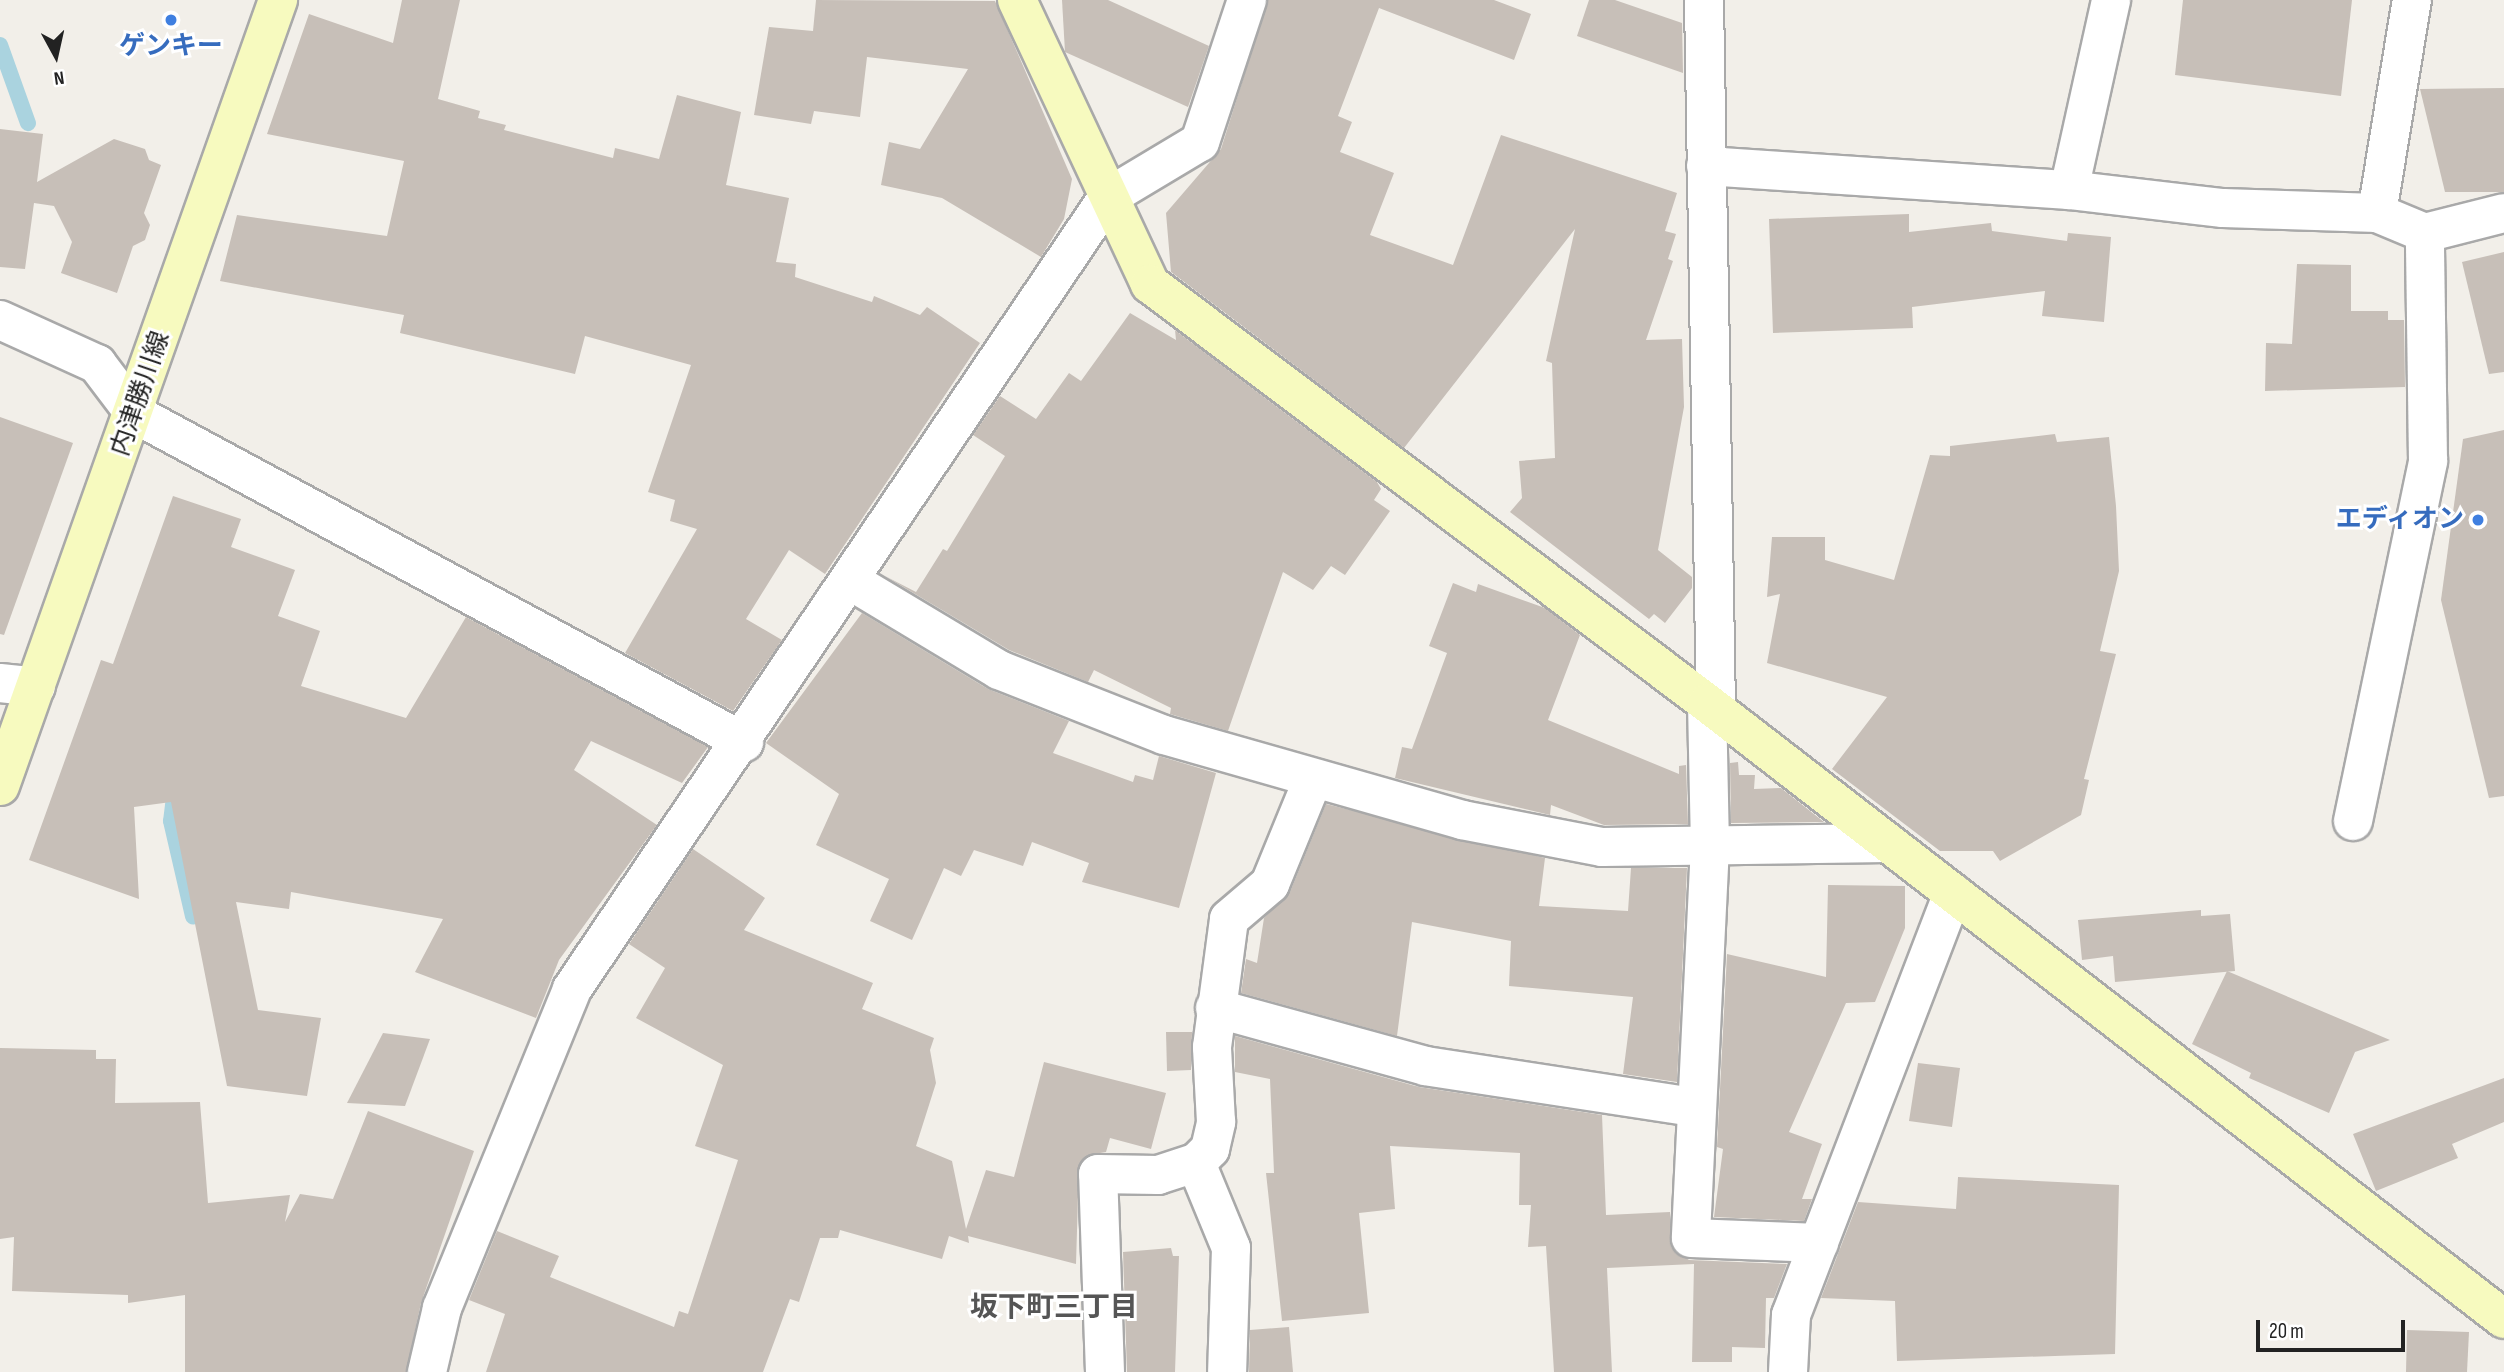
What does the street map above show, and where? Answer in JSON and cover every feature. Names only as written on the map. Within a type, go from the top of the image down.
[{"type":"street","name":"内津勝川線","points":[[0,786],[18,685],[135,414],[278,0]]},
{"type":"street","points":[[1017,0],[1150,284],[1711,706],[2504,1319]]},
{"type":"street","points":[[427,1372],[442,1308],[572,989],[744,742],[1108,197],[1199,142],[1247,0]]},
{"type":"street","points":[[1704,0],[1710,846],[1694,1107],[1691,1238],[1819,1243]]},
{"type":"street","points":[[2069,190],[2111,0]]},
{"type":"street","points":[[2377,213],[2412,0]]},
{"type":"street","points":[[1706,166],[2069,190],[2222,208],[2377,213],[2425,233],[2504,213]]},
{"type":"street","points":[[2353,821],[2428,461],[2425,233]]},
{"type":"street","points":[[0,320],[97,364],[135,414],[744,742]]},
{"type":"street","points":[[851,581],[999,670],[1164,735],[1462,820],[1602,847],[1888,843]]},
{"type":"street","points":[[1105,1372],[1098,1174],[1158,1175],[1196,1163],[1210,1149],[1216,1122],[1215,1008],[1229,919],[1270,884],[1313,779]]},
{"type":"street","points":[[1788,1372],[1791,1315],[1954,893]]},
{"type":"street","points":[[1215,1008],[1425,1066],[1694,1107]]},
{"type":"street","points":[[1196,1163],[1231,1248],[1227,1372]]},
{"type":"building","points":[[402,0],[460,0],[438,99],[480,111],[478,118],[506,125],[504,130],[613,158],[615,148],[659,159],[677,95],[741,112],[726,185],[789,198],[776,262],[796,264],[795,277],[872,302],[874,296],[920,315],[927,307],[980,343],[825,574],[789,550],[746,619],[782,640],[733,711],[625,653],[697,529],[670,521],[675,500],[648,492],[691,365],[585,336],[575,374],[400,333],[404,315],[220,281],[237,215],[387,236],[404,161],[267,134],[309,14],[393,43]]},
{"type":"building","points":[[816,0],[995,1],[1072,179],[1064,219],[1041,257],[942,198],[881,185],[889,142],[920,149],[968,69],[867,57],[860,117],[814,111],[811,124],[754,115],[769,27],[813,31]]},
{"type":"building","points":[[1062,0],[1108,0],[1209,46],[1188,107],[1065,52]]},
{"type":"building","points":[[1268,0],[1494,0],[1531,14],[1514,60],[1379,8],[1338,116],[1352,122],[1340,152],[1394,173],[1370,235],[1453,265],[1501,135],[1677,193],[1665,231],[1676,234],[1668,259],[1673,261],[1646,340],[1682,339],[1684,407],[1658,550],[1692,577],[1692,588],[1665,623],[1654,614],[1649,619],[1510,512],[1522,498],[1519,461],[1555,458],[1552,363],[1546,361],[1575,229],[1404,448],[1171,272],[1166,213],[1221,149]]},
{"type":"building","points":[[1589,0],[1615,0],[1682,23],[1683,73],[1577,36]]},
{"type":"building","points":[[2183,0],[2352,0],[2341,96],[2175,75]]},
{"type":"building","points":[[2504,88],[2504,192],[2445,192],[2420,89]]},
{"type":"building","points":[[0,129],[43,134],[37,182],[114,139],[145,149],[149,160],[161,165],[144,213],[150,225],[145,240],[133,246],[117,293],[61,273],[72,242],[54,206],[34,203],[25,269],[0,267]]},
{"type":"building","points":[[1909,214],[1909,232],[1991,223],[1992,231],[2067,241],[2068,233],[2111,237],[2104,322],[2042,316],[2045,291],[1912,307],[1913,328],[1773,333],[1769,219]]},
{"type":"building","points":[[2504,252],[2504,372],[2489,374],[2462,262]]},
{"type":"building","points":[[2297,264],[2351,265],[2351,311],[2388,311],[2388,320],[2404,320],[2405,387],[2265,391],[2266,343],[2292,344]]},
{"type":"building","points":[[1130,313],[1176,340],[1175,330],[1377,482],[1381,489],[1374,500],[1390,511],[1345,575],[1331,566],[1313,590],[1283,572],[1228,731],[1170,714],[1171,708],[1094,670],[1088,682],[1009,650],[885,576],[916,592],[943,549],[947,551],[1005,456],[973,435],[1000,396],[1036,419],[1069,373],[1081,381]]},
{"type":"building","points":[[0,417],[73,443],[4,635],[0,634]]},
{"type":"building","name":"エディオン","points":[[2504,430],[2504,796],[2489,798],[2441,600],[2463,439]]},
{"type":"building","points":[[2055,434],[2057,442],[2109,437],[2116,506],[2119,571],[2100,651],[2116,654],[2084,779],[2089,780],[2081,815],[2000,861],[1993,851],[1940,851],[1832,769],[1887,697],[1767,663],[1780,594],[1767,597],[1772,537],[1825,537],[1825,560],[1894,580],[1930,455],[1950,456],[1950,446]]},
{"type":"building","points":[[173,496],[241,519],[231,547],[295,570],[278,616],[320,631],[301,686],[406,718],[466,617],[708,747],[682,783],[591,741],[574,770],[657,825],[559,960],[536,1018],[415,972],[443,919],[291,892],[289,909],[236,902],[258,1010],[321,1018],[307,1096],[227,1086],[171,802],[134,807],[139,899],[29,860],[101,660],[113,664]]},
{"type":"building","points":[[1453,583],[1476,592],[1478,584],[1545,608],[1580,635],[1548,720],[1679,774],[1679,766],[1686,765],[1688,824],[1604,825],[1551,805],[1550,815],[1395,778],[1402,747],[1412,749],[1447,653],[1429,646]]},
{"type":"building","points":[[862,613],[988,689],[1069,721],[1053,753],[1133,782],[1135,775],[1153,780],[1159,756],[1216,773],[1179,908],[1082,882],[1089,863],[1032,842],[1023,866],[974,850],[961,876],[944,868],[912,940],[870,921],[889,879],[816,845],[839,794],[766,743]]},
{"type":"building","points":[[1738,762],[1739,775],[1755,775],[1754,789],[1781,788],[1824,822],[1731,823],[1730,763]]},
{"type":"building","points":[[1326,804],[1545,858],[1539,906],[1628,911],[1631,868],[1687,868],[1677,1082],[1623,1074],[1633,997],[1509,986],[1511,941],[1412,922],[1397,1036],[1241,993],[1246,959],[1257,963],[1264,918],[1290,892]]},
{"type":"building","points":[[693,849],[765,898],[744,930],[873,983],[862,1009],[934,1038],[930,1050],[936,1083],[916,1146],[952,1161],[966,1229],[986,1170],[1014,1177],[1044,1062],[1166,1093],[1151,1149],[1110,1138],[1106,1152],[1088,1155],[1079,1164],[1076,1264],[968,1236],[969,1243],[949,1236],[942,1259],[840,1230],[838,1238],[820,1238],[799,1302],[790,1299],[763,1372],[486,1372],[505,1314],[469,1300],[497,1231],[559,1256],[550,1277],[674,1327],[679,1311],[688,1314],[738,1160],[695,1146],[723,1065],[636,1018],[665,968],[629,944]]},
{"type":"building","points":[[1828,885],[1905,886],[1905,928],[1875,1002],[1846,1003],[1789,1132],[1822,1144],[1802,1199],[1812,1199],[1804,1221],[1714,1217],[1723,1149],[1717,1147],[1727,954],[1826,977]]},
{"type":"building","points":[[2201,910],[2201,916],[2230,914],[2235,971],[2115,982],[2113,956],[2082,960],[2078,920]]},
{"type":"building","points":[[2227,971],[2390,1040],[2355,1052],[2329,1113],[2249,1078],[2251,1073],[2192,1044]]},
{"type":"building","points":[[1166,1032],[1192,1032],[1191,1070],[1167,1071]]},
{"type":"building","points":[[383,1033],[430,1039],[405,1106],[347,1103]]},
{"type":"building","points":[[1235,1036],[1419,1087],[1602,1115],[1606,1215],[1670,1212],[1671,1247],[1689,1260],[1787,1264],[1774,1298],[1766,1298],[1765,1348],[1732,1347],[1732,1362],[1692,1362],[1694,1264],[1607,1268],[1612,1372],[1554,1372],[1546,1246],[1528,1247],[1531,1205],[1519,1205],[1520,1153],[1390,1146],[1395,1209],[1359,1213],[1369,1313],[1282,1321],[1266,1173],[1274,1173],[1270,1079],[1235,1072]]},
{"type":"building","points":[[0,1048],[96,1050],[96,1059],[116,1059],[115,1103],[200,1102],[208,1203],[290,1195],[285,1222],[300,1194],[333,1199],[368,1111],[474,1151],[421,1303],[406,1372],[185,1372],[185,1295],[128,1303],[128,1295],[12,1291],[14,1237],[0,1239]]},
{"type":"building","points":[[1918,1063],[1960,1068],[1952,1127],[1909,1121]]},
{"type":"building","points":[[2504,1078],[2504,1122],[2452,1144],[2458,1158],[2376,1191],[2353,1134]]},
{"type":"building","points":[[1958,1177],[2119,1185],[2115,1354],[1897,1361],[1895,1301],[1821,1298],[1858,1202],[1956,1209]]},
{"type":"building","points":[[1171,1248],[1173,1256],[1179,1256],[1175,1372],[1127,1372],[1123,1252]]},
{"type":"building","points":[[1289,1327],[1293,1372],[1249,1372],[1250,1330]]},
{"type":"building","points":[[2407,1330],[2469,1332],[2467,1372],[2406,1372]]},
{"type":"waterway","points":[[0,45],[28,123]]},
{"type":"waterway","points":[[175,789],[171,821],[193,916]]},
{"type":"place","name":"ゲンキー","points":[[171,20]]},
{"type":"place","name":"エディオン","points":[[2478,520]]},
{"type":"district","name":"坂下町三丁目","points":[[1054,1308]]}]
